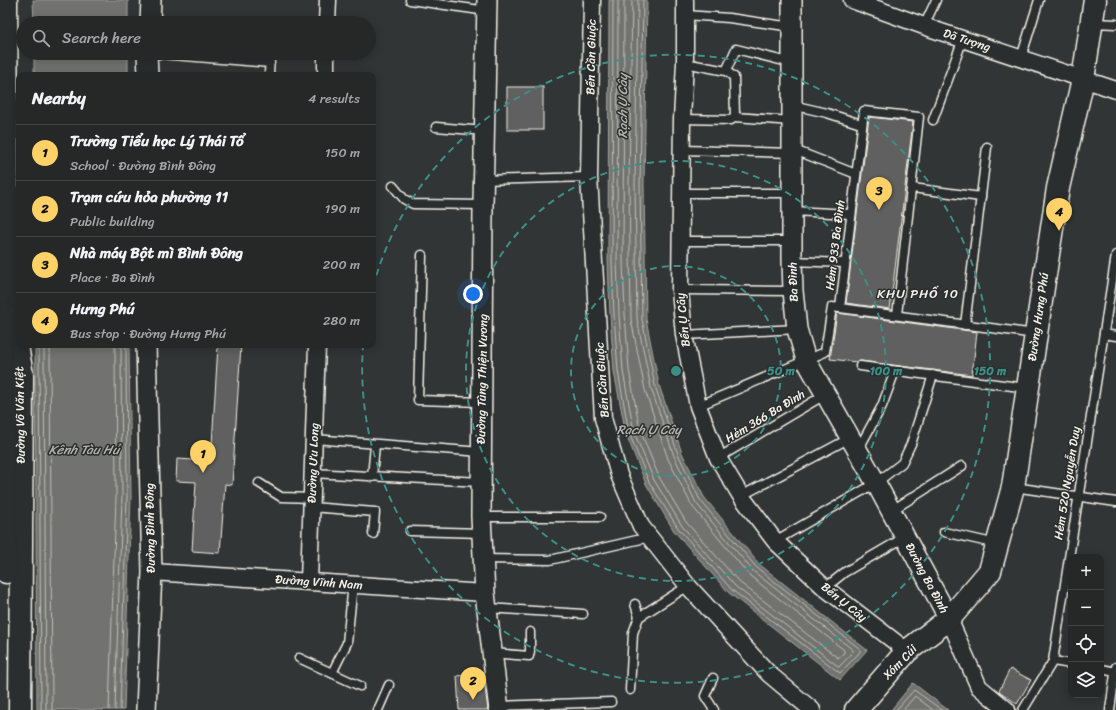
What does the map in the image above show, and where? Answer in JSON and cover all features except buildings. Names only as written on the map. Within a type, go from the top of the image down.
[{"type":"main road","name":"Đường Võ Văn Kiệt","points":[[6,0],[3,29],[8,293],[16,340]]},
{"type":"main road","name":"Đường Hưng Phú","points":[[949,619],[990,571],[1013,486],[1058,188],[1083,79],[1096,0]]},
{"type":"main road","points":[[8,293],[0,347],[10,710]]},
{"type":"main road","name":"Đường Võ Văn Kiệt","points":[[17,348],[22,375],[20,710]]},
{"type":"main road","name":"Xóm Củi","points":[[861,707],[907,651],[949,619]]},
{"type":"street","points":[[150,16],[151,0]]},
{"type":"street","points":[[327,16],[328,0]]},
{"type":"street","name":"Bến Cần Giuộc","points":[[592,0],[589,178],[603,418],[619,475],[641,526],[688,586],[769,674],[812,710]]},
{"type":"street","name":"Ba Đình","points":[[792,0],[792,261],[793,291],[797,329],[806,360],[905,537]]},
{"type":"street","name":"Dã Tượng","points":[[861,2],[924,26],[1116,90]]},
{"type":"street","name":"Đường Tùng Thiện Vương","points":[[487,6],[483,205],[481,525],[486,601],[499,708]]},
{"type":"street","name":"Bến Ụ Cây","points":[[685,8],[680,290],[684,335],[698,406],[718,458],[742,496],[775,541],[825,588],[907,651]]},
{"type":"street","points":[[148,60],[148,72]]},
{"type":"street","points":[[326,60],[326,72]]},
{"type":"street","name":"Đường Bình Đông","points":[[146,348],[152,572],[146,710]]},
{"type":"street","name":"Đường Ưu Long","points":[[309,581],[317,348]]},
{"type":"street","name":"Đường Ba Đình","points":[[905,537],[949,619]]},
{"type":"street","name":"Đường Vĩnh Nam","points":[[152,572],[353,584],[486,601]]},
{"type":"street","points":[[949,619],[980,687],[1007,710]]},
{"type":"lane","points":[[410,0],[487,6]]},
{"type":"lane","points":[[924,26],[936,0]]},
{"type":"lane","points":[[1021,58],[1039,0]]},
{"type":"lane","points":[[685,8],[729,18],[792,27]]},
{"type":"lane","points":[[1092,23],[1116,24]]},
{"type":"lane","points":[[933,120],[963,39]]},
{"type":"lane","points":[[726,71],[736,49],[792,63]]},
{"type":"lane","points":[[233,60],[270,63],[269,72]]},
{"type":"lane","points":[[685,63],[726,71],[734,77],[735,117]]},
{"type":"lane","name":"Hẻm 933 Ba Đình","points":[[806,360],[825,352],[832,308],[840,308],[861,124],[864,111],[920,117],[912,188]]},
{"type":"lane","points":[[682,119],[731,120],[735,117],[827,112],[861,124]]},
{"type":"lane","points":[[436,127],[485,131]]},
{"type":"lane","points":[[966,325],[987,147]]},
{"type":"lane","points":[[682,150],[792,151],[856,174]]},
{"type":"lane","points":[[484,180],[589,178]]},
{"type":"lane","points":[[393,186],[404,199],[413,204],[483,205]]},
{"type":"lane","points":[[897,315],[912,188],[981,197]]},
{"type":"lane","points":[[682,193],[792,202],[851,214]]},
{"type":"lane","points":[[680,241],[792,241]]},
{"type":"lane","points":[[422,255],[418,400],[482,402]]},
{"type":"lane","name":"Hẻm 520 Nguyễn Duy","points":[[1053,661],[1077,496],[1116,255]]},
{"type":"lane","points":[[792,261],[846,262]]},
{"type":"lane","points":[[680,290],[793,291]]},
{"type":"lane","points":[[840,308],[1036,334]]},
{"type":"lane","points":[[684,335],[797,329]]},
{"type":"lane","points":[[1104,334],[1116,336]]},
{"type":"lane","points":[[698,406],[806,360]]},
{"type":"lane","points":[[860,366],[1028,388]]},
{"type":"lane","points":[[742,496],[854,444],[882,406],[895,371]]},
{"type":"lane","points":[[775,541],[876,483],[902,463],[911,444],[933,376]]},
{"type":"lane","name":"Hẻm 366 Ba Đình","points":[[718,458],[826,394]]},
{"type":"lane","points":[[314,439],[481,452]]},
{"type":"lane","points":[[372,478],[375,444]]},
{"type":"lane","points":[[891,511],[962,466]]},
{"type":"lane","points":[[312,473],[372,478],[481,482]]},
{"type":"lane","points":[[259,483],[282,497],[311,503],[375,512],[373,534]]},
{"type":"lane","points":[[1013,486],[1116,502]]},
{"type":"lane","points":[[410,531],[600,517]]},
{"type":"lane","points":[[944,532],[997,544]]},
{"type":"lane","points":[[483,559],[550,560],[650,537]]},
{"type":"lane","points":[[825,588],[845,572],[905,537]]},
{"type":"lane","points":[[332,673],[347,643],[353,584]]},
{"type":"lane","points":[[630,690],[633,633],[639,617],[688,586]]},
{"type":"lane","points":[[486,601],[583,614]]},
{"type":"lane","points":[[635,604],[639,617]]},
{"type":"lane","points":[[492,653],[529,656],[530,632]]},
{"type":"lane","points":[[299,658],[360,686]]},
{"type":"lane","points":[[1023,710],[1053,661],[1068,664]]},
{"type":"lane","points":[[1104,669],[1116,670],[1110,710]]},
{"type":"lane","points":[[713,678],[704,696],[714,710]]},
{"type":"lane","points":[[378,710],[389,685]]},
{"type":"lane","points":[[499,708],[611,702]]},
{"type":"water","points":[[33,0],[128,0],[128,16],[34,16]]},
{"type":"water","name":"Rạch Ụ Cây","points":[[609,0],[647,0],[644,184],[646,319],[659,385],[682,453],[704,497],[759,564],[867,650],[840,680],[729,593],[674,531],[646,484],[626,434],[614,372],[610,315],[608,261]]},
{"type":"water","points":[[34,60],[128,60],[128,72],[34,72]]},
{"type":"water","name":"Kênh Tàu Hủ","points":[[35,348],[129,348],[131,497],[124,710],[37,710]]},
{"type":"water","points":[[913,683],[948,710],[891,710]]},
{"type":"place","name":"Nhà máy Bột mì Bình Đông","points":[[879,210]]},
{"type":"place","name":"Hưng Phú","points":[[1059,231]]},
{"type":"place","name":"Trường Tiểu học Lý Thái Tổ","points":[[203,473]]},
{"type":"place","name":"Trạm cứu hỏa phường 11","points":[[473,700]]},
{"type":"district","name":"KHU PHỐ 10","points":[[918,293]]}]
